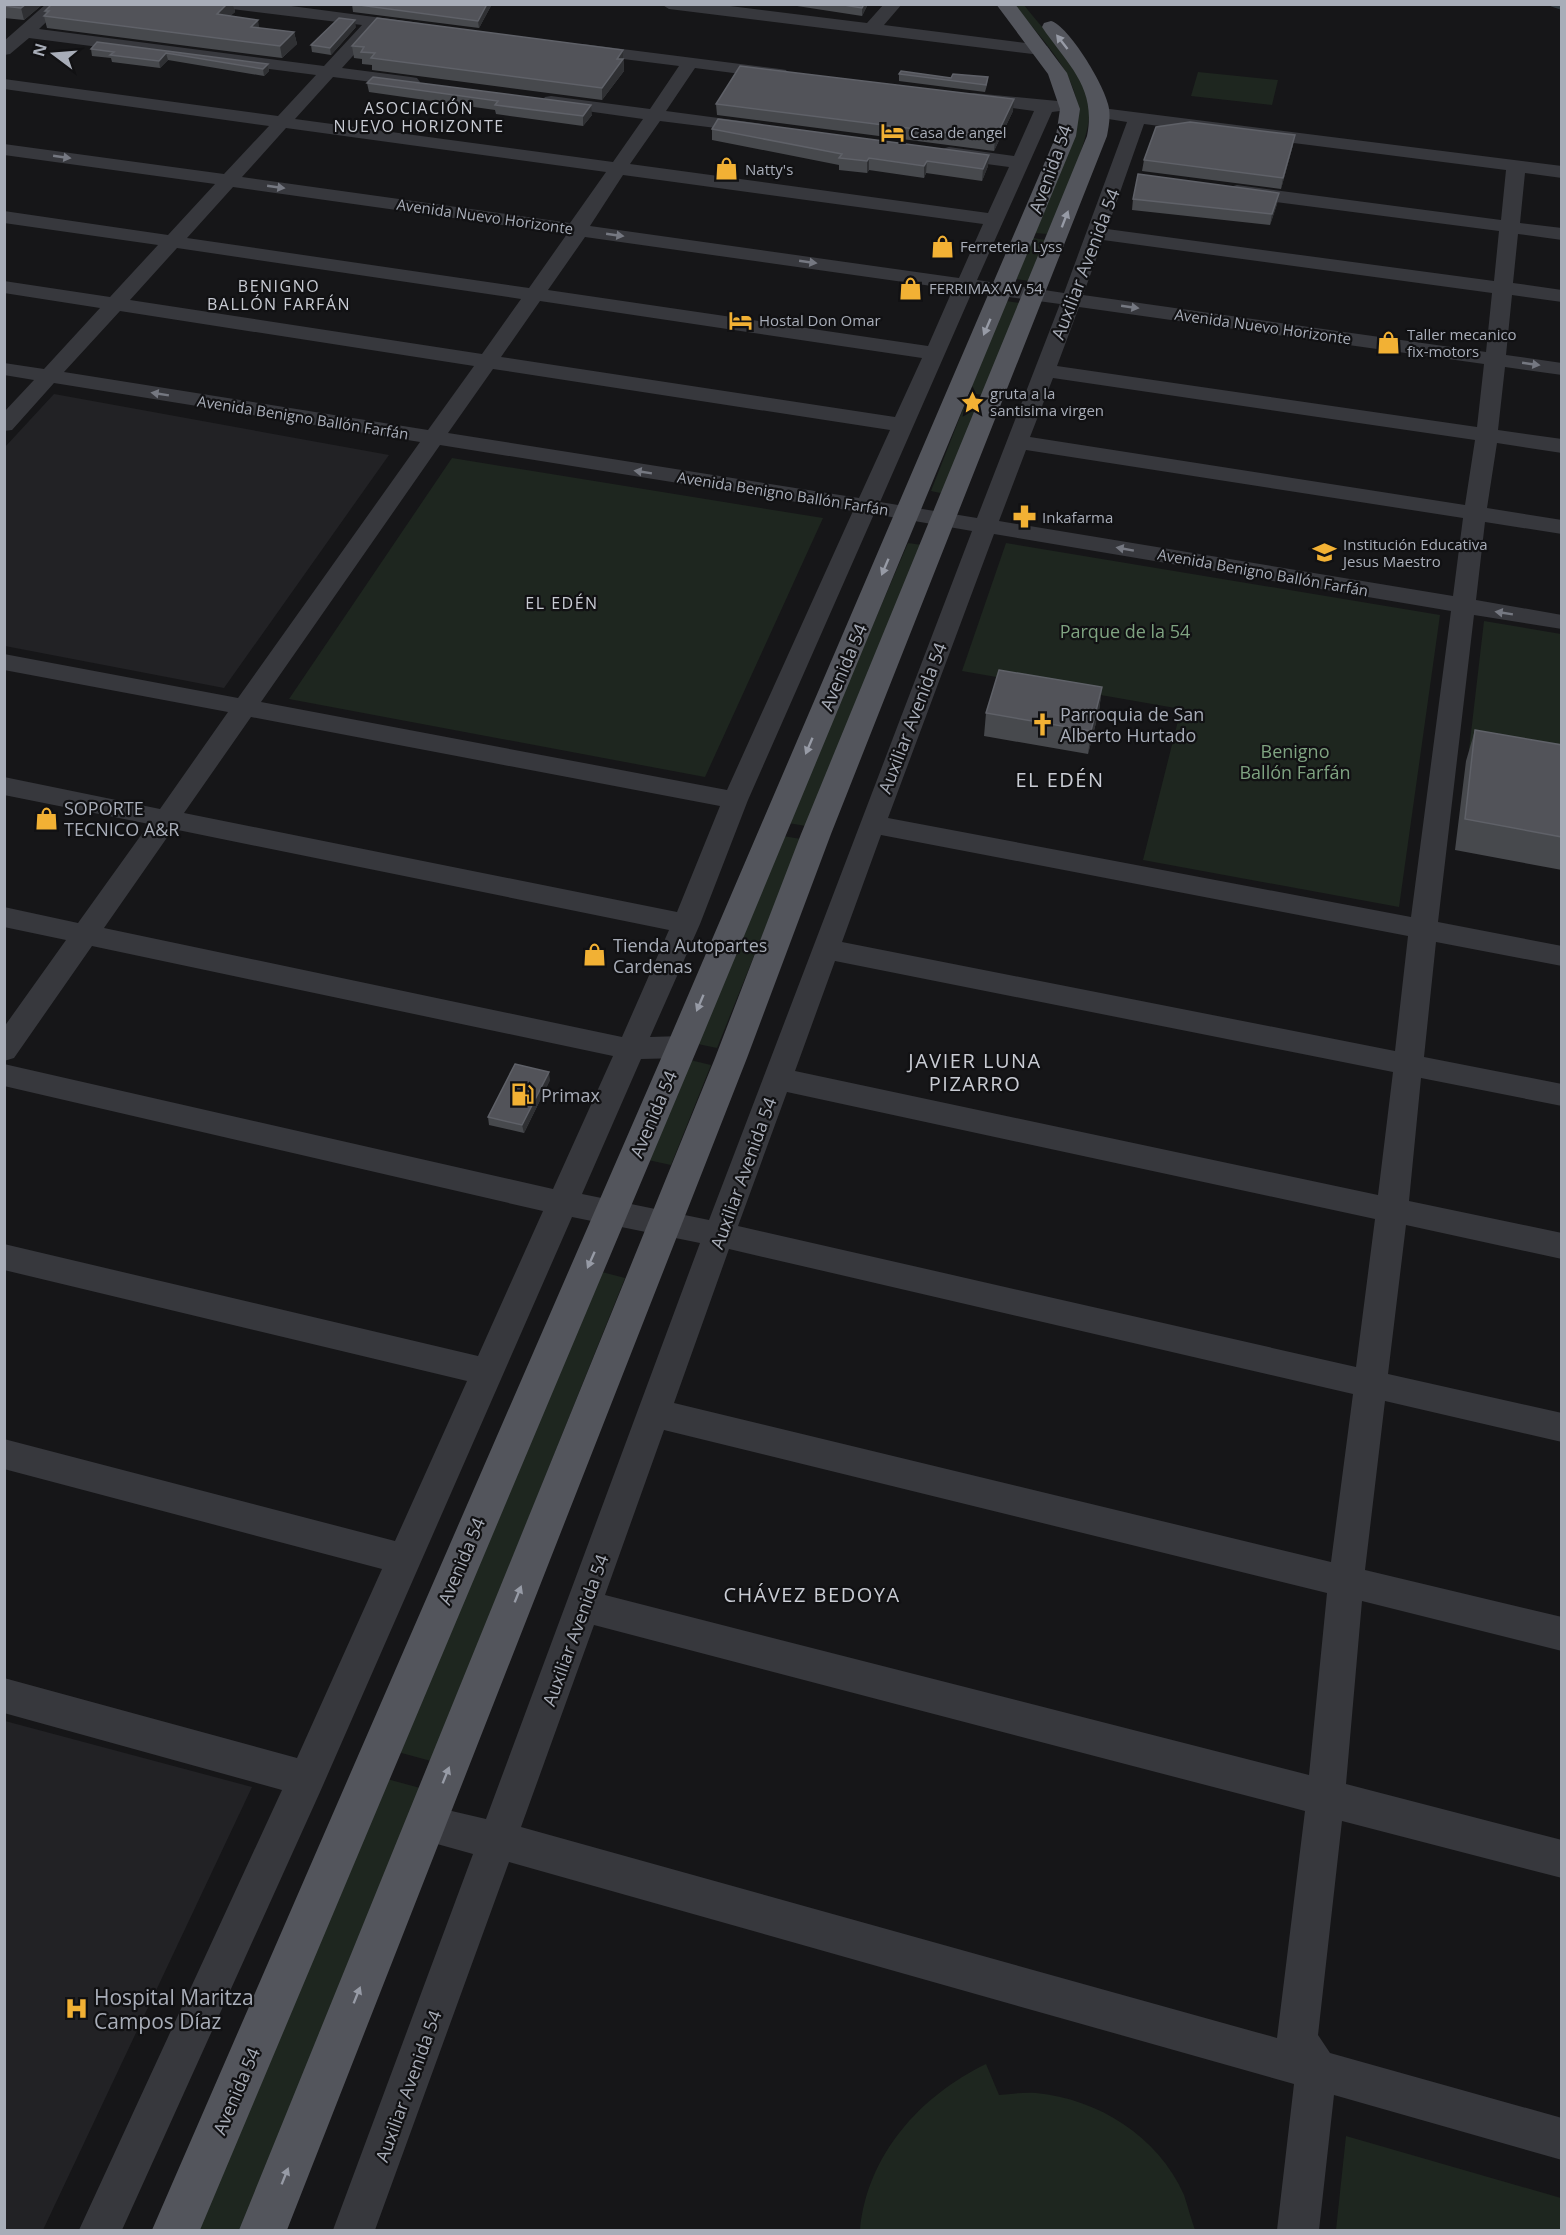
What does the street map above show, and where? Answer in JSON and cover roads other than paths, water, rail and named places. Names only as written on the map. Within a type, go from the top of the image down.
[{"type":"main road","name":"Avenida 54","points":[[263,2230],[665,1222],[816,834],[945,519],[1019,291],[1066,136],[1069,105],[1057,73],[1005,4]]},
{"type":"main road","points":[[1040,14],[1083,69],[1098,97],[1102,113]]},
{"type":"main road","name":"Avenida 54","points":[[177,2230],[908,513],[1097,136],[1102,113]]},
{"type":"street","points":[[4,29],[34,4]]},
{"type":"street","points":[[4,50],[57,4]]},
{"type":"street","points":[[232,4],[432,30]]},
{"type":"street","points":[[669,4],[1041,50]]},
{"type":"street","points":[[871,29],[894,4]]},
{"type":"street","points":[[4,425],[374,22]]},
{"type":"street","points":[[25,32],[434,85]]},
{"type":"street","points":[[561,46],[797,76]]},
{"type":"street","points":[[4,1050],[580,230],[580,223],[691,62]]},
{"type":"street","points":[[4,84],[995,220]]},
{"type":"street","points":[[950,95],[1045,107],[1069,105]]},
{"type":"street","points":[[538,99],[773,130]]},
{"type":"street","points":[[100,2230],[307,1779],[686,924],[735,800],[1045,107]]},
{"type":"street","points":[[1102,113],[1562,172]]},
{"type":"street","name":"Auxiliar Avenida 54","points":[[354,2230],[656,1413],[719,1235],[872,824],[1097,233],[1137,118]]},
{"type":"street","name":"Avenida Nuevo Horizonte","points":[[4,148],[1562,369]]},
{"type":"street","points":[[926,150],[1021,163]]},
{"type":"street","points":[[1298,2230],[1316,2069],[1297,2038],[1326,1796],[1346,1582],[1369,1384],[1392,1210],[1423,930],[1463,606],[1487,435],[1516,166]]},
{"type":"street","points":[[1118,175],[1141,178]]},
{"type":"street","points":[[1222,189],[1562,234]]},
{"type":"street","points":[[4,217],[934,353]]},
{"type":"street","points":[[1097,233],[1562,296]]},
{"type":"street","points":[[4,287],[902,425]]},
{"type":"street","name":"Avenida Benigno Ballón Farfán","points":[[4,369],[985,525],[1562,622]]},
{"type":"street","points":[[1044,370],[1562,446]]},
{"type":"street","points":[[1017,442],[1562,527]]},
{"type":"street","points":[[4,662],[735,800]]},
{"type":"street","points":[[4,786],[686,924]]},
{"type":"street","points":[[872,824],[1562,956]]},
{"type":"street","points":[[4,917],[629,1049],[682,1047]]},
{"type":"street","points":[[826,949],[1562,1095]]},
{"type":"street","points":[[4,1075],[562,1203],[612,1210],[665,1222],[1562,1428]]},
{"type":"street","points":[[778,1079],[1562,1246]]},
{"type":"street","points":[[4,1257],[487,1372]]},
{"type":"street","points":[[656,1413],[1562,1634]]},
{"type":"street","points":[[4,1454],[404,1560]]},
{"type":"street","points":[[584,1606],[1326,1796],[1562,1859]]},
{"type":"street","points":[[4,1695],[307,1779]]},
{"type":"street","points":[[426,1824],[499,1839],[1562,2139]]},
{"type":"waterway","points":[[1553,4],[1562,7]]},
{"type":"place","name":"Casa de angel","points":[[892,132]]},
{"type":"place","name":"Natty's","points":[[727,169]]},
{"type":"place","name":"Ferreteria Lyss","points":[[942,246]]},
{"type":"place","name":"FERRIMAX AV 54","points":[[911,288]]},
{"type":"place","name":"Hostal Don Omar","points":[[741,320]]},
{"type":"place","name":"Taller mecanico fix-motors","points":[[1389,343]]},
{"type":"place","name":"gruta a la santisima virgen","points":[[972,402]]},
{"type":"place","name":"Inkafarma","points":[[1024,517]]},
{"type":"place","name":"Institución Educativa Jesus Maestro","points":[[1325,553]]},
{"type":"place","name":"Parroquia de San Alberto Hurtado","points":[[1042,724]]},
{"type":"place","name":"SOPORTE TECNICO A&R","points":[[46,818]]},
{"type":"place","name":"Tienda Autopartes Cardenas","points":[[595,955]]},
{"type":"place","name":"Primax","points":[[523,1095]]},
{"type":"place","name":"Hospital Maritza Campos Díaz","points":[[76,2009]]},
{"type":"district","name":"ASOCIACIÓN NUEVO HORIZONTE","points":[[419,117]]},
{"type":"district","name":"BENIGNO BALLÓN FARFÁN","points":[[279,295]]},
{"type":"district","name":"EL EDÉN","points":[[562,603]]},
{"type":"district","name":"EL EDÉN","points":[[1060,779]]},
{"type":"district","name":"JAVIER LUNA PIZARRO","points":[[975,1072]]},
{"type":"district","name":"CHÁVEZ BEDOYA","points":[[812,1594]]},
{"type":"park label","name":"Parque de la 54","points":[[1125,631]]},
{"type":"park label","name":"Benigno Ballón Farfán","points":[[1295,762]]}]
